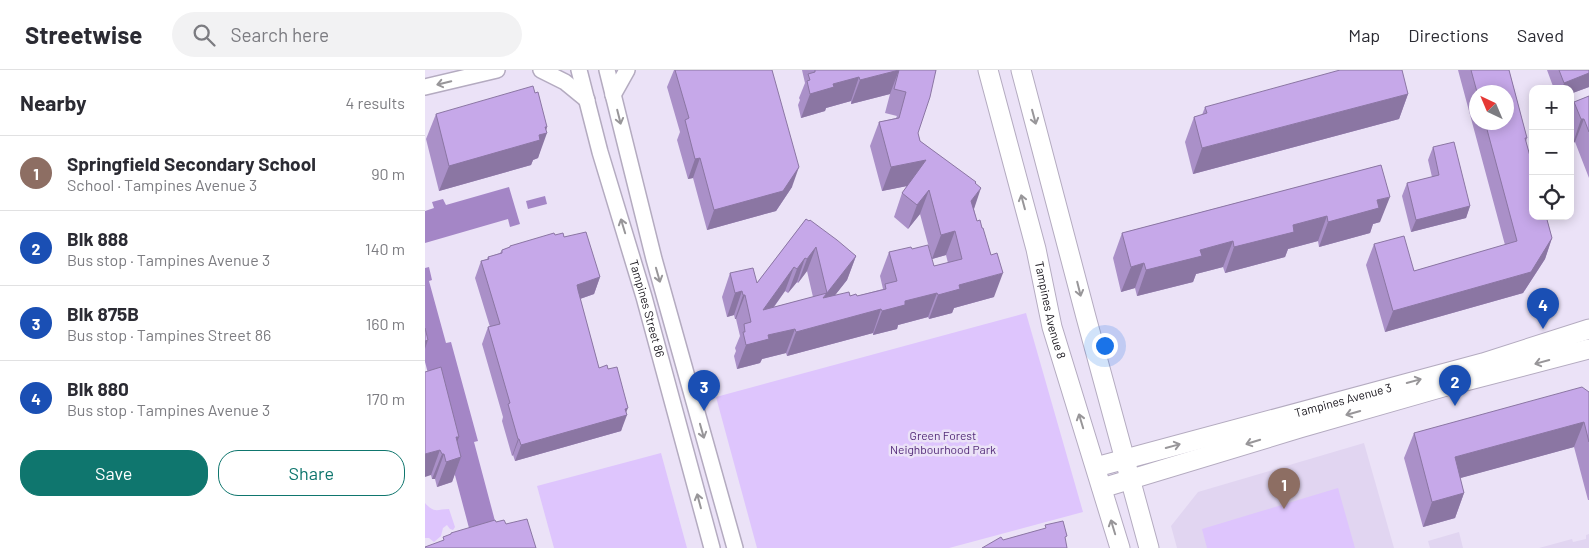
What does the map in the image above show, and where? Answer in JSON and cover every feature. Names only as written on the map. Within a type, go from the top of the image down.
[{"type":"street","points":[[425,87],[497,70]]},
{"type":"street","points":[[541,70],[565,82],[587,100]]},
{"type":"street","name":"Tampines Street 86","points":[[579,70],[600,152],[644,296],[712,548]]},
{"type":"street","name":"Tampines Street 86","points":[[607,70],[654,259],[735,548]]},
{"type":"street","points":[[613,95],[627,70]]},
{"type":"street","name":"Tampines Avenue 8","points":[[988,70],[1035,249],[1052,327],[1120,548]]},
{"type":"street","points":[[1021,70],[1149,548]]},
{"type":"street","name":"Tampines Avenue 3","points":[[1096,467],[1483,363],[1589,329]]},
{"type":"street","name":"Tampines Avenue 3","points":[[1102,488],[1337,417],[1589,349]]},
{"type":"shaded area","points":[[509,187],[520,224],[510,227],[508,219],[425,243],[425,211],[434,208],[432,202],[443,199],[446,205]]},
{"type":"shaded area","points":[[545,196],[547,204],[528,209],[526,201]]},
{"type":"shaded area","points":[[429,267],[432,280],[429,281],[446,343],[451,342],[478,441],[474,442],[495,521],[469,528],[425,362],[425,268]]},
{"type":"shaded area","points":[[1364,443],[1394,548],[1177,548],[1171,526],[1198,492]]},
{"type":"shaded area","points":[[1459,532],[1463,548],[1430,548],[1428,541]]},
{"type":"shaded area","points":[[1589,534],[1589,548],[1539,548],[1572,539],[1573,542],[1586,539],[1586,535]]},
{"type":"green space","name":"Green Forest Neighbourhood Park","points":[[1026,313],[1083,512],[949,548],[757,548],[716,397]]},
{"type":"green space","points":[[661,453],[687,548],[554,548],[537,486]]},
{"type":"green space","points":[[1338,488],[1355,548],[1207,548],[1202,529]]},
{"type":"green space","points":[[425,503],[434,510],[449,509],[455,527],[453,530],[447,525],[443,528],[441,536],[434,542],[429,538],[425,538]]},
{"type":"building","points":[[675,70],[772,70],[799,167],[783,191],[714,210],[700,158],[695,159],[685,120],[689,118]]},
{"type":"building","points":[[815,70],[899,70],[860,80],[859,77],[833,84],[834,87],[810,94],[807,81],[810,80],[808,74],[815,72]]},
{"type":"building","points":[[899,70],[936,70],[930,97],[918,133],[920,141],[976,182],[981,188],[971,201],[977,221],[980,220],[983,228],[991,255],[997,253],[1003,273],[959,285],[960,289],[905,301],[905,305],[882,311],[881,309],[796,332],[795,329],[768,335],[769,339],[746,345],[743,332],[745,332],[744,324],[751,322],[745,295],[743,295],[742,291],[735,293],[730,273],[753,268],[757,283],[806,219],[810,220],[856,256],[827,293],[823,298],[849,292],[850,296],[856,294],[857,296],[886,289],[885,284],[897,281],[889,252],[928,245],[934,266],[962,259],[955,231],[941,235],[929,190],[917,205],[902,193],[926,160],[891,167],[879,122],[899,118],[906,92],[894,89]],"holes":[[[816,247],[827,293],[763,310],[794,267],[797,269]]]},
{"type":"building","points":[[1340,70],[1402,70],[1408,94],[1202,148],[1194,117],[1207,113],[1205,107]]},
{"type":"building","points":[[1471,70],[1509,70],[1513,85],[1475,85]]},
{"type":"building","points":[[1559,70],[1589,70],[1589,73],[1564,83]]},
{"type":"building","points":[[533,86],[535,93],[538,92],[547,127],[545,127],[547,133],[539,135],[540,140],[449,166],[436,114]]},
{"type":"building","points":[[1514,89],[1529,152],[1529,220],[1547,220],[1552,238],[1531,272],[1393,311],[1374,244],[1404,236],[1414,271],[1517,241],[1487,130],[1514,130]]},
{"type":"building","points":[[1589,96],[1589,132],[1584,119],[1581,119],[1574,102]]},
{"type":"building","points":[[1454,142],[1470,206],[1416,220],[1407,183],[1439,175],[1433,147]]},
{"type":"building","points":[[1381,165],[1390,197],[1377,200],[1379,208],[1328,222],[1327,216],[1293,225],[1294,232],[1234,247],[1233,241],[1200,250],[1202,256],[1146,270],[1144,263],[1131,267],[1122,233]]},
{"type":"building","points":[[586,232],[600,277],[577,285],[578,290],[599,368],[607,365],[608,369],[617,367],[628,408],[625,409],[627,415],[521,445],[488,327],[500,324],[481,261],[502,253],[502,250],[510,246],[554,233],[555,235],[563,233],[564,237]]},
{"type":"building","points":[[425,328],[428,340],[425,341]]},
{"type":"building","points":[[441,367],[459,437],[456,437],[461,457],[446,462],[444,454],[440,450],[425,454],[425,372]]},
{"type":"building","points":[[1582,387],[1589,392],[1589,442],[1584,422],[1455,457],[1464,493],[1432,502],[1414,433]]},
{"type":"building","points":[[527,519],[536,548],[425,548],[444,540],[443,537],[451,533],[495,520],[496,522],[504,520],[506,524]]},
{"type":"building","points":[[1063,521],[1067,536],[1065,537],[1067,548],[982,548],[1001,537],[1003,540],[1046,528],[1045,525]]},
{"type":"place","name":"Blk 880","points":[[1543,329]]},
{"type":"place","name":"Blk 888","points":[[1455,406]]},
{"type":"place","name":"Blk 875B","points":[[704,411]]},
{"type":"place","name":"Springfield Secondary School","points":[[1284,509]]}]
